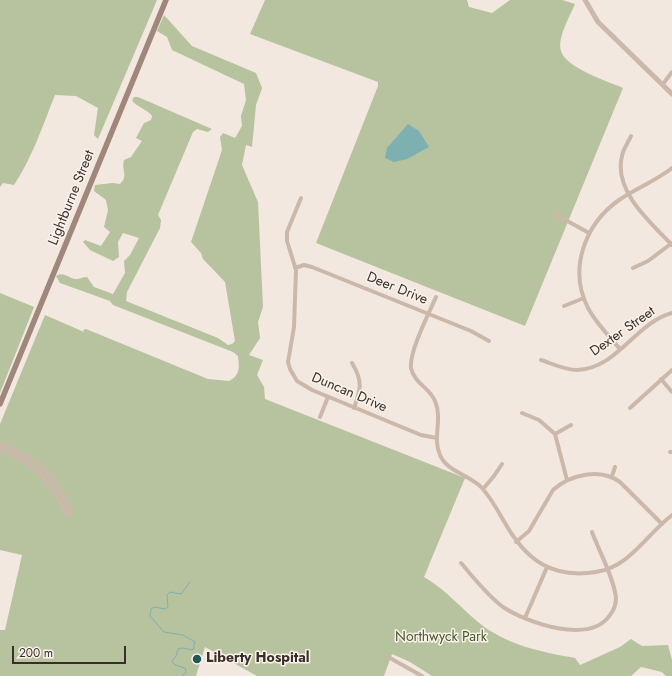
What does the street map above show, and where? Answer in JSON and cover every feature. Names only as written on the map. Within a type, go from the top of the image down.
[{"type":"main road","name":"Lightburne Street","points":[[0,404],[166,0]]},
{"type":"street","points":[[585,0],[598,22],[672,94]]},
{"type":"street","points":[[663,84],[672,72]]},
{"type":"street","points":[[631,136],[622,154],[620,166],[622,179],[629,194],[642,214],[672,244],[648,261],[633,268]]},
{"type":"street","points":[[620,349],[593,316],[584,298],[580,281],[580,267],[583,249],[590,233],[605,212],[621,199],[672,168]]},
{"type":"street","name":"Duncan Drive","points":[[301,198],[287,232],[287,241],[295,268],[295,319],[288,362],[290,369],[297,381],[303,386],[420,435],[437,438]]},
{"type":"street","points":[[553,213],[590,233]]},
{"type":"street","name":"Deer Drive","points":[[295,268],[304,265],[312,267],[470,331],[489,341]]},
{"type":"street","points":[[436,297],[413,353],[411,368],[418,381],[432,396],[437,406],[438,448],[444,462],[475,480],[483,489],[516,542],[530,557],[546,567],[576,573],[607,569],[631,554],[672,515]]},
{"type":"street","points":[[564,306],[584,298]]},
{"type":"street","name":"Dexter Street","points":[[541,360],[572,369],[583,369],[607,360],[650,323],[672,314]]},
{"type":"street","points":[[352,364],[360,380],[359,394],[354,408]]},
{"type":"street","points":[[630,408],[672,370]]},
{"type":"street","points":[[661,379],[672,392]]},
{"type":"street","points":[[320,417],[328,397]]},
{"type":"street","points":[[522,413],[539,420],[555,434],[566,480]]},
{"type":"street","points":[[555,434],[571,425]]},
{"type":"street","points":[[0,444],[25,454],[36,464],[57,485],[70,510],[70,515],[66,512],[47,479],[36,464],[0,449]]},
{"type":"street","points":[[483,489],[502,464]]},
{"type":"street","points":[[612,476],[615,467]]},
{"type":"street","points":[[516,542],[529,531],[553,490],[566,480],[594,474],[612,476],[630,490],[662,524]]},
{"type":"street","points":[[461,563],[496,602],[525,618],[539,624],[573,629],[590,628],[607,620],[613,611],[616,602],[614,587],[592,532]]},
{"type":"street","points":[[525,618],[546,567]]},
{"type":"street","points":[[390,658],[422,676]]},
{"type":"green space","points":[[0,0],[157,0],[98,139],[94,135],[98,108],[76,96],[55,95],[37,141],[20,175],[14,185],[3,183],[0,187]]},
{"type":"green space","points":[[265,0],[467,0],[469,7],[492,13],[510,0],[562,0],[575,4],[562,34],[560,46],[564,57],[588,73],[623,88],[525,326],[316,243],[378,86],[378,82],[250,34]]},
{"type":"green space","name":"Northwyck Park","points":[[164,15],[192,46],[256,73],[262,88],[256,105],[252,147],[246,145],[242,165],[258,202],[263,307],[258,322],[260,338],[249,355],[263,360],[257,375],[264,387],[265,399],[465,478],[424,577],[439,587],[489,630],[512,642],[524,646],[575,658],[580,665],[620,647],[631,639],[642,646],[668,645],[672,660],[672,676],[666,676],[662,672],[641,667],[631,676],[432,676],[410,662],[392,654],[384,676],[257,676],[205,647],[196,676],[0,676],[0,630],[5,630],[22,555],[0,550],[0,424],[45,315],[84,332],[83,330],[86,329],[208,379],[229,381],[236,376],[238,370],[238,356],[233,352],[113,305],[110,301],[60,283],[56,276],[62,274],[73,279],[87,277],[94,287],[113,294],[125,273],[124,261],[130,255],[139,238],[123,233],[118,242],[119,257],[113,261],[90,250],[83,242],[85,240],[101,246],[110,232],[104,227],[108,210],[106,200],[94,191],[95,185],[113,183],[120,184],[123,181],[124,160],[131,157],[142,141],[136,138],[144,123],[151,120],[152,116],[132,100],[134,97],[138,97],[212,129],[208,132],[197,129],[193,132],[158,215],[161,220],[160,228],[127,292],[126,301],[218,338],[228,345],[235,341],[225,282],[203,259],[201,253],[191,242],[222,150],[220,137],[223,133],[235,138],[242,126],[241,116],[246,100],[244,84],[172,50],[167,37],[157,31]]},
{"type":"green space","points":[[0,293],[34,307],[0,393]]},
{"type":"water","points":[[408,124],[419,131],[429,147],[407,159],[394,162],[385,158],[387,148]]},
{"type":"waterway","points":[[182,676],[186,672],[185,668],[175,665],[172,661],[176,656],[178,649],[182,648],[193,650],[195,642],[183,635],[164,632],[150,616],[151,609],[154,607],[165,609],[168,607],[167,595],[170,592],[181,594],[190,582]]},
{"type":"place","name":"Liberty Hospital","points":[[197,659]]}]
